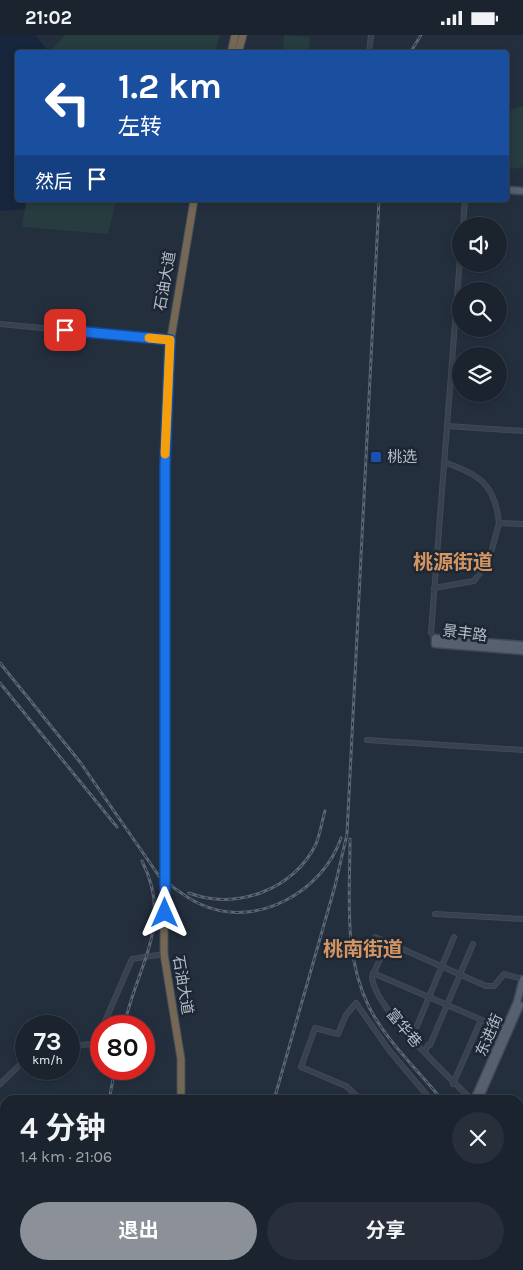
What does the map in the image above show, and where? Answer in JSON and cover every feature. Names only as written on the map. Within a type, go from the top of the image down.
[{"type":"highway","points":[[232,50],[235,35]]},
{"type":"highway","points":[[239,50],[243,35]]},
{"type":"highway","name":"石油大道","points":[[181,1095],[181,1059],[164,954],[165,466],[170,340],[194,202]]},
{"type":"main road","points":[[509,186],[523,187]]},
{"type":"main road","points":[[509,190],[523,191]]},
{"type":"main road","name":"景丰路","points":[[523,645],[435,638],[434,644],[523,651]]},
{"type":"main road","name":"东进街","points":[[475,1095],[517,1002],[523,979]]},
{"type":"main road","name":"东进街","points":[[481,1095],[506,1041],[523,996]]},
{"type":"street","points":[[369,50],[370,35]]},
{"type":"street","points":[[464,217],[465,202]]},
{"type":"street","points":[[435,638],[431,633],[459,272]]},
{"type":"street","points":[[0,324],[170,340]]},
{"type":"street","points":[[447,426],[523,431]]},
{"type":"street","points":[[434,588],[474,581],[489,559],[499,523],[495,499],[489,488],[473,473],[444,462]]},
{"type":"street","points":[[499,523],[523,525]]},
{"type":"street","points":[[366,740],[523,750]]},
{"type":"street","points":[[435,914],[523,919]]},
{"type":"street","points":[[375,937],[490,987],[504,974],[523,979]]},
{"type":"street","points":[[417,1026],[454,937]]},
{"type":"street","points":[[387,943],[373,973],[505,1030]]},
{"type":"street","points":[[425,1052],[428,1045],[430,1045],[473,944]]},
{"type":"street","points":[[108,1015],[132,959],[164,954]]},
{"type":"street","name":"富华巷","points":[[373,973],[372,981],[385,1005],[453,1084],[467,1095]]},
{"type":"street","points":[[356,1095],[346,1086],[301,1067],[315,1028],[338,1034],[346,1015],[356,1003],[389,1050],[425,1095]]},
{"type":"street","points":[[453,1084],[481,1020]]},
{"type":"street","points":[[0,1084],[15,1070]]},
{"type":"green space","points":[[65,35],[220,35],[216,50],[51,50]]},
{"type":"green space","points":[[284,35],[310,37],[309,50],[283,50]]},
{"type":"green space","points":[[517,107],[523,107],[523,167],[513,169],[509,167],[509,111]]},
{"type":"green space","points":[[26,202],[116,202],[108,234],[22,227]]},
{"type":"water","points":[[0,35],[35,35],[47,50],[15,50],[15,202],[26,202],[25,209],[0,211]]},
{"type":"railway","points":[[412,50],[421,35]]},
{"type":"railway","points":[[275,1095],[335,886],[347,834],[379,202]]},
{"type":"railway","points":[[0,663],[80,762],[159,876],[194,901],[221,911],[243,912],[264,909],[284,901],[303,889],[319,875],[332,857],[341,838]]},
{"type":"railway","points":[[0,683],[117,827]]},
{"type":"railway","points":[[189,893],[207,898],[244,898],[278,884],[293,874],[306,860],[316,844],[325,811]]},
{"type":"railway","points":[[350,839],[350,925],[355,967],[361,987],[376,1020],[438,1095]]},
{"type":"railway","points":[[127,1015],[144,964],[154,925],[155,905],[151,884],[142,861]]},
{"type":"railway","points":[[110,1095],[113,1080]]},
{"type":"slow traffic","points":[[149,338],[170,340],[165,454]]},
{"type":"place","name":"桃选","points":[[376,457]]},
{"type":"district","name":"桃源街道","points":[[453,562]]},
{"type":"district","name":"桃南街道","points":[[363,949]]},
{"type":"route","points":[[65,330],[170,340],[165,465],[165,913]]}]
